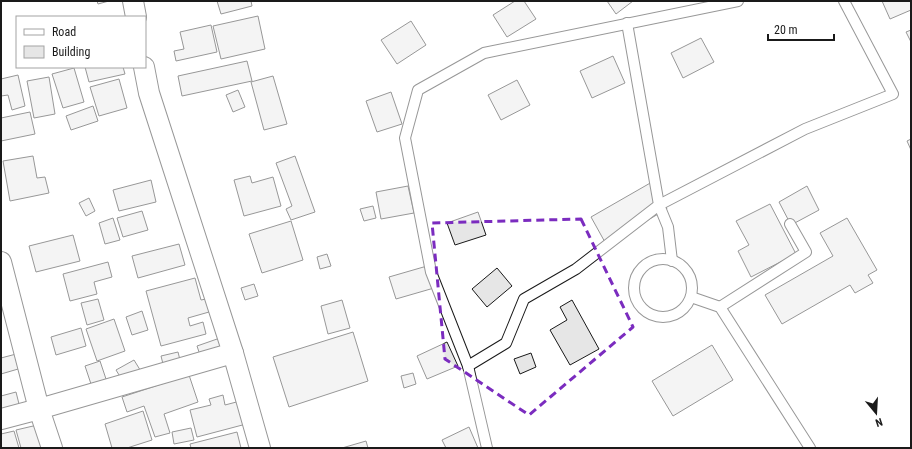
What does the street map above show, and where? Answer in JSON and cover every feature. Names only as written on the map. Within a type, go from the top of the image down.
[{"type":"street","points":[[133,1],[136,16]]},
{"type":"street","points":[[144,68],[149,93],[233,353],[260,448]]},
{"type":"street","points":[[1,262],[40,409],[52,448]]},
{"type":"street","points":[[1,419],[233,353]]},
{"type":"lane","points":[[487,448],[468,366],[431,272],[405,138],[418,90],[484,53],[738,1]]},
{"type":"lane","points":[[468,366],[506,343],[524,299],[576,268],[659,205],[805,129],[893,94],[844,1]]},
{"type":"lane","points":[[627,23],[659,205],[668,227],[672,260]]},
{"type":"lane","points":[[720,307],[806,252],[790,224]]},
{"type":"lane","points":[[657,260],[672,260],[685,269],[692,282],[691,297],[683,310],[669,317],[654,316],[641,308],[634,294],[635,280],[644,267],[657,260]]},
{"type":"lane","points":[[691,297],[720,307],[810,448]]},
{"type":"highlighted area","points":[[581,219],[633,327],[529,415],[445,359],[432,223]]},
{"type":"building","points":[[97,1],[109,1],[98,4]]},
{"type":"building","points":[[217,1],[251,1],[252,6],[221,14]]},
{"type":"building","points":[[515,1],[524,1],[536,19],[507,37],[493,15]]},
{"type":"building","points":[[607,1],[633,1],[616,14]]},
{"type":"building","points":[[882,1],[911,1],[911,10],[890,19]]},
{"type":"building","points":[[258,16],[265,49],[221,59],[213,26]]},
{"type":"building","points":[[411,21],[426,45],[397,64],[381,40]]},
{"type":"building","points":[[211,25],[217,52],[176,61],[174,51],[184,49],[180,32]]},
{"type":"building","points":[[911,30],[911,42],[906,32]]},
{"type":"building","points":[[701,38],[714,62],[683,78],[671,53]]},
{"type":"building","points":[[613,56],[625,83],[592,98],[580,71]]},
{"type":"building","points":[[247,61],[252,81],[182,96],[178,76]]},
{"type":"building","points":[[74,68],[84,102],[63,108],[52,74]]},
{"type":"building","points":[[85,68],[123,68],[125,74],[89,82]]},
{"type":"building","points":[[18,75],[25,106],[12,110],[8,95],[1,96],[1,79]]},
{"type":"building","points":[[273,76],[287,124],[264,130],[251,82]]},
{"type":"building","points":[[49,77],[55,114],[34,118],[27,81]]},
{"type":"building","points":[[119,79],[127,108],[99,116],[90,87]]},
{"type":"building","points":[[517,80],[530,105],[501,120],[488,95]]},
{"type":"building","points":[[238,90],[245,107],[233,112],[226,95]]},
{"type":"building","points":[[391,92],[402,124],[377,132],[366,101]]},
{"type":"building","points":[[93,106],[98,121],[71,130],[66,116]]},
{"type":"building","points":[[30,112],[35,134],[1,141],[1,118]]},
{"type":"building","points":[[911,139],[911,150],[907,141]]},
{"type":"building","points":[[33,156],[37,178],[45,177],[49,193],[10,201],[3,161]]},
{"type":"building","points":[[295,156],[315,212],[291,220],[286,209],[292,206],[276,163]]},
{"type":"building","points":[[250,176],[252,183],[273,177],[281,206],[244,216],[234,180]]},
{"type":"building","points":[[151,180],[156,202],[119,211],[113,190]]},
{"type":"building","points":[[652,182],[667,209],[606,244],[591,217]]},
{"type":"building","points":[[408,186],[414,213],[381,219],[376,192]]},
{"type":"building","points":[[807,186],[819,210],[791,225],[779,202]]},
{"type":"building","points":[[89,198],[95,211],[86,216],[79,203]]},
{"type":"building","points":[[770,204],[796,254],[751,277],[738,251],[749,245],[736,221]]},
{"type":"building","points":[[373,206],[376,218],[364,221],[360,209]]},
{"type":"building","points":[[142,211],[148,230],[123,237],[117,218]]},
{"type":"building","points":[[478,212],[486,235],[455,245],[447,223]]},
{"type":"building","points":[[113,218],[120,240],[105,244],[99,223]]},
{"type":"building","points":[[847,218],[877,270],[868,275],[873,283],[855,293],[850,285],[782,324],[765,295],[833,256],[820,233]]},
{"type":"building","points":[[291,221],[303,260],[262,273],[249,234]]},
{"type":"building","points":[[73,235],[80,261],[36,272],[29,246]]},
{"type":"building","points":[[179,244],[185,265],[138,278],[132,256]]},
{"type":"building","points":[[327,254],[331,266],[320,269],[317,257]]},
{"type":"building","points":[[108,262],[112,277],[94,282],[97,294],[70,301],[63,274]]},
{"type":"building","points":[[427,266],[434,288],[396,299],[389,277]]},
{"type":"building","points":[[497,268],[512,286],[487,307],[472,289]]},
{"type":"building","points":[[195,278],[201,300],[206,299],[209,312],[188,318],[190,326],[203,322],[206,334],[161,346],[146,291]]},
{"type":"building","points":[[254,284],[258,296],[245,300],[241,288]]},
{"type":"building","points":[[98,299],[104,320],[87,325],[81,303]]},
{"type":"building","points":[[342,300],[350,328],[328,334],[321,306]]},
{"type":"building","points":[[572,300],[599,349],[570,365],[550,330],[567,320],[560,307]]},
{"type":"building","points":[[142,311],[148,330],[132,335],[126,317]]},
{"type":"building","points":[[114,319],[125,351],[97,361],[86,329]]},
{"type":"building","points":[[81,328],[86,346],[56,355],[51,337]]},
{"type":"building","points":[[353,332],[368,381],[289,407],[273,357]]},
{"type":"building","points":[[220,338],[225,353],[202,361],[197,346]]},
{"type":"building","points":[[447,342],[458,366],[427,379],[417,356]]},
{"type":"building","points":[[712,345],[733,380],[673,416],[652,381]]},
{"type":"building","points":[[178,352],[181,364],[164,368],[161,356]]},
{"type":"building","points":[[20,353],[25,367],[1,374],[1,358]]},
{"type":"building","points":[[531,353],[536,367],[520,374],[514,359]]},
{"type":"building","points":[[134,360],[142,373],[124,383],[116,370]]},
{"type":"building","points":[[100,361],[107,382],[92,387],[85,366]]},
{"type":"building","points":[[413,373],[416,384],[404,388],[401,376]]},
{"type":"building","points":[[189,375],[198,402],[164,414],[170,433],[155,437],[144,406],[127,412],[122,397]]},
{"type":"building","points":[[16,392],[20,408],[1,413],[1,396]]},
{"type":"building","points":[[223,395],[225,405],[244,400],[250,423],[197,437],[190,410],[211,405],[209,399]]},
{"type":"building","points":[[143,411],[152,440],[127,448],[112,448],[105,424]]},
{"type":"building","points":[[46,423],[44,448],[21,448],[16,430]]},
{"type":"building","points":[[469,427],[478,448],[446,448],[442,440]]},
{"type":"building","points":[[191,428],[194,440],[174,444],[172,432]]},
{"type":"building","points":[[14,431],[19,448],[1,448],[1,434]]},
{"type":"building","points":[[237,432],[241,448],[191,448],[190,444]]},
{"type":"building","points":[[366,441],[368,448],[342,448]]}]
